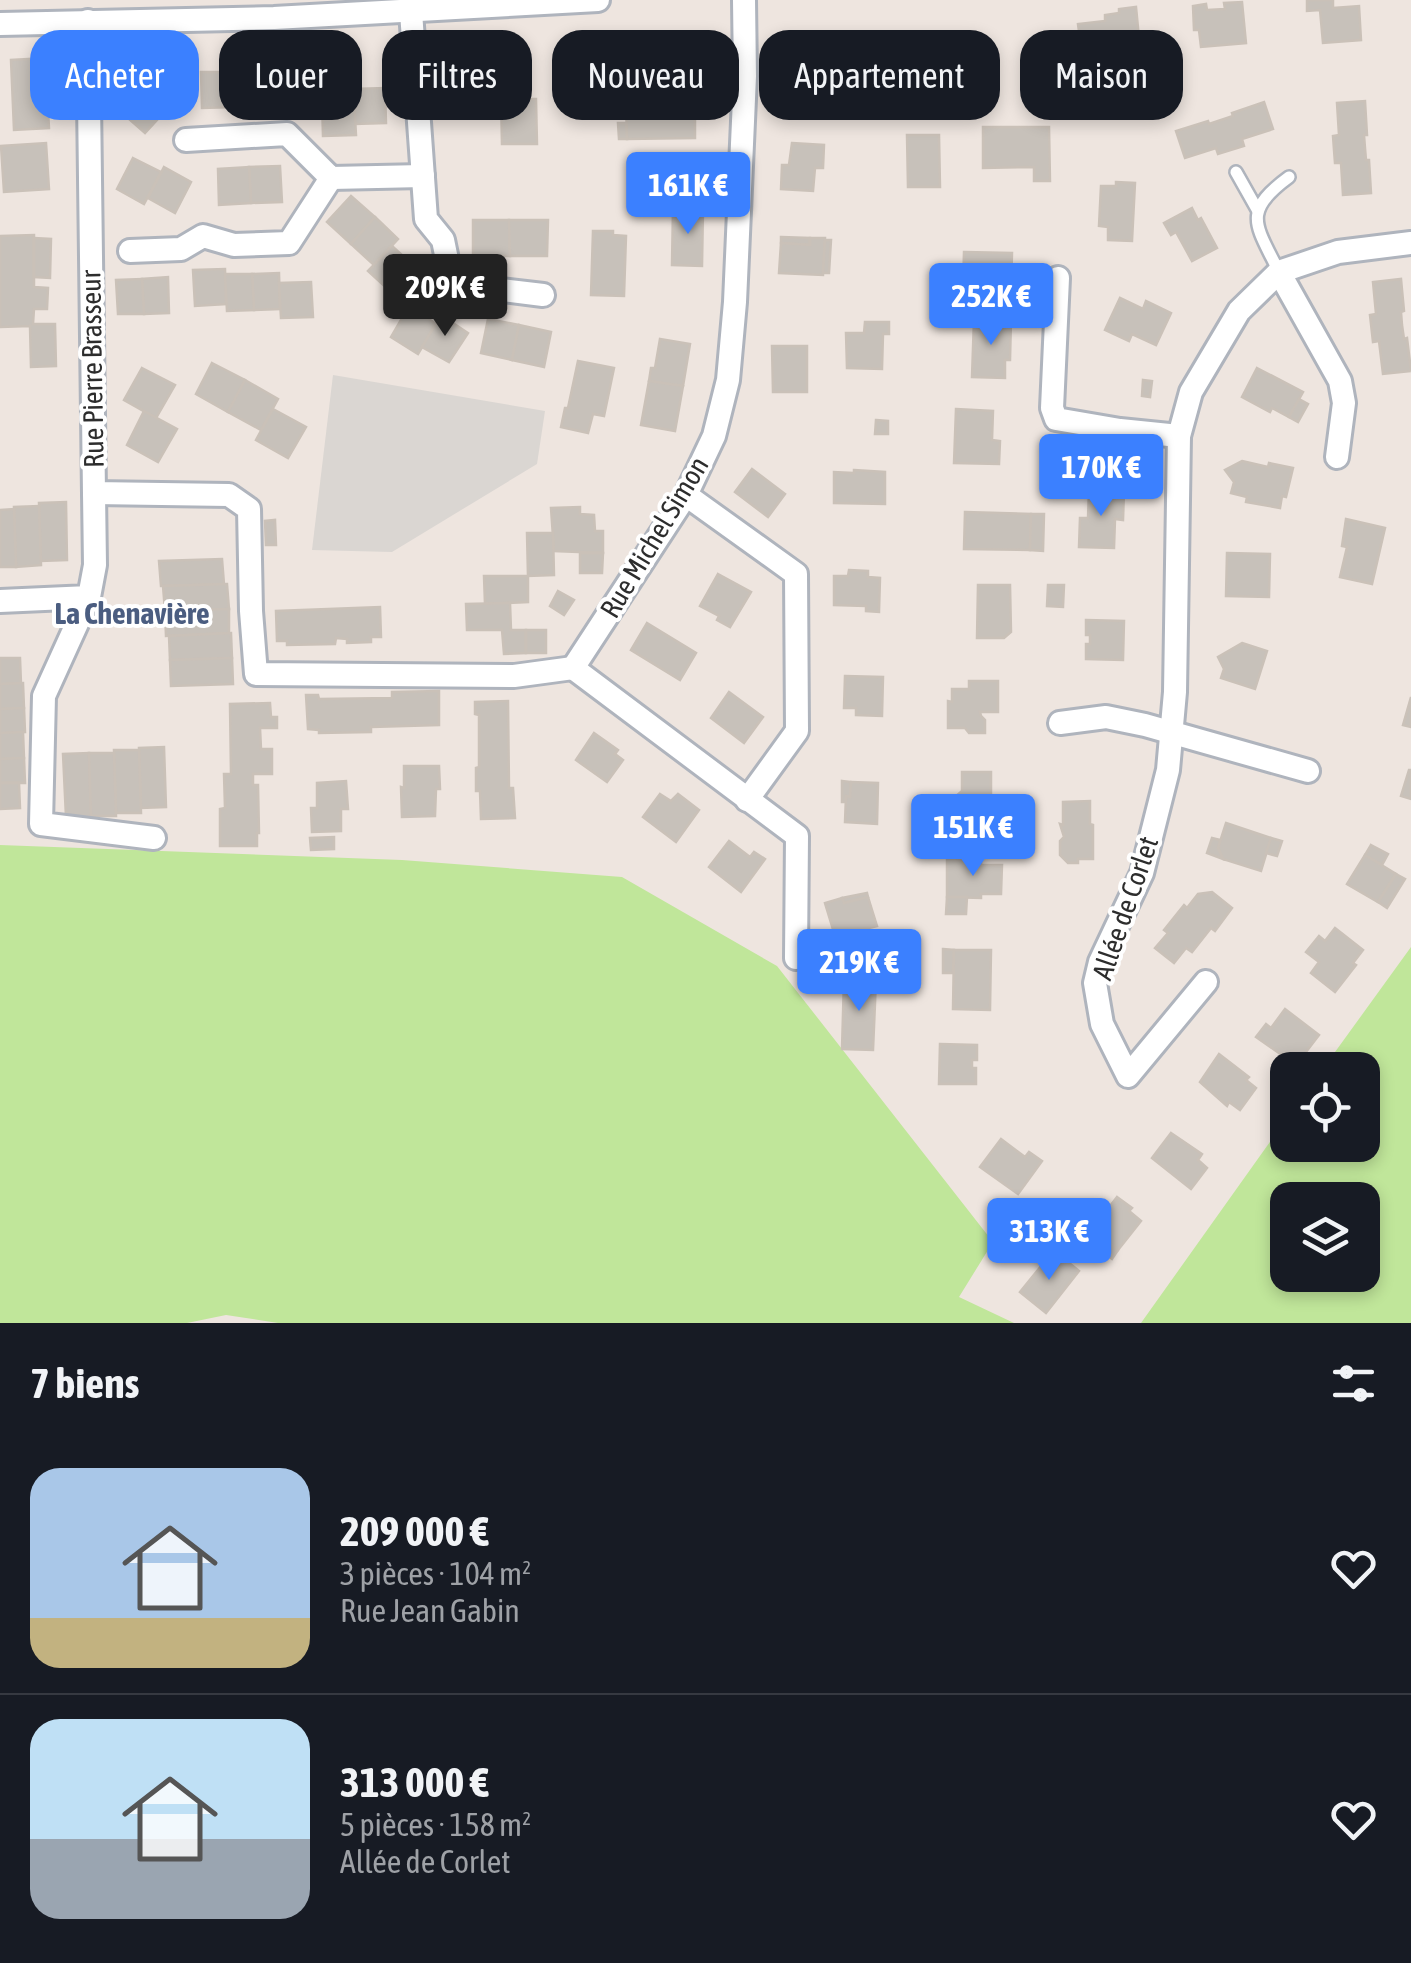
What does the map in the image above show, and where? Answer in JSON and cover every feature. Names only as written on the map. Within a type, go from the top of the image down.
[{"type":"street","points":[[224,0],[246,19]]},
{"type":"street","points":[[0,24],[246,19],[374,7],[411,12],[598,0]]},
{"type":"street","name":"Rue Michel Simon","points":[[573,668],[686,495],[714,436],[728,380],[736,302],[744,0]]},
{"type":"street","points":[[411,12],[426,219],[443,240],[452,284],[542,296]]},
{"type":"street","name":"Rue Pierre Brasseur","points":[[88,21],[94,493],[229,495],[249,509],[250,610],[256,674],[514,676],[573,668]]},
{"type":"street","points":[[186,140],[286,134],[331,178],[423,176]]},
{"type":"street","points":[[130,251],[182,249],[203,236],[234,244],[289,243],[331,178]]},
{"type":"street","name":"Allée de Corlet","points":[[1206,982],[1128,1076],[1102,1024],[1096,983],[1100,962],[1142,873],[1168,770],[1174,692],[1179,436],[1191,392],[1239,311],[1279,272],[1338,252],[1411,242]]},
{"type":"street","points":[[1279,272],[1340,381],[1344,402],[1337,457]]},
{"type":"street","points":[[1058,278],[1052,408],[1056,419],[1179,436]]},
{"type":"street","points":[[94,493],[95,566],[89,597],[44,696],[41,824],[154,838]]},
{"type":"street","points":[[686,495],[796,574],[797,731],[747,800]]},
{"type":"street","points":[[0,601],[89,597]]},
{"type":"street","points":[[573,668],[797,836],[796,958]]},
{"type":"street","points":[[1060,723],[1106,717],[1308,770]]},
{"type":"lane","points":[[1236,172],[1258,211]]},
{"type":"lane","points":[[1279,272],[1257,220],[1260,202],[1288,176]]},
{"type":"green space","points":[[0,845],[402,860],[622,877],[777,966],[993,1242],[959,1297],[1014,1323],[278,1323],[226,1315],[187,1323],[0,1323]]},
{"type":"green space","points":[[1411,947],[1411,1323],[1141,1323],[1270,1142],[1270,1162],[1380,1162],[1380,1052],[1335,1052]]},
{"type":"shaded area","points":[[333,375],[545,411],[537,464],[392,552],[312,550]]},
{"type":"building","points":[[1307,0],[1333,0],[1333,8],[1359,6],[1361,40],[1323,43],[1320,10],[1307,11]]},
{"type":"building","points":[[1242,2],[1246,43],[1201,47],[1199,30],[1194,30],[1193,6],[1206,4],[1207,10],[1225,9],[1224,3]]},
{"type":"building","points":[[1136,7],[1138,30],[1079,30],[1078,24],[1105,21],[1105,15],[1119,13],[1119,9]]},
{"type":"building","points":[[30,59],[30,120],[49,120],[49,128],[14,130],[11,60]]},
{"type":"building","points":[[201,72],[219,72],[219,108],[202,108]]},
{"type":"building","points":[[382,88],[382,120],[386,123],[355,124],[355,120],[362,120],[362,89]]},
{"type":"building","points":[[532,99],[536,99],[537,144],[502,144],[501,120],[532,120]]},
{"type":"building","points":[[1365,101],[1364,135],[1371,193],[1343,195],[1341,163],[1335,163],[1333,136],[1339,135],[1337,103]]},
{"type":"building","points":[[1264,102],[1273,129],[1242,139],[1244,146],[1218,154],[1216,148],[1185,158],[1176,131],[1208,121],[1209,124]]},
{"type":"building","points":[[130,120],[157,120],[145,133]]},
{"type":"building","points":[[323,120],[355,120],[356,135],[323,136]]},
{"type":"building","points":[[626,120],[695,120],[695,138],[627,139]]},
{"type":"building","points":[[618,123],[626,123],[627,139],[619,139]]},
{"type":"building","points":[[983,127],[1049,127],[1050,181],[1034,181],[1034,167],[983,168]]},
{"type":"building","points":[[907,135],[939,135],[940,187],[908,187]]},
{"type":"building","points":[[46,143],[49,189],[4,192],[1,146]]},
{"type":"building","points":[[792,143],[824,145],[823,168],[815,168],[813,191],[781,189],[782,165],[789,165]]},
{"type":"building","points":[[133,158],[161,172],[144,204],[117,189]]},
{"type":"building","points":[[280,166],[282,202],[251,203],[249,167]]},
{"type":"building","points":[[164,167],[191,182],[175,213],[148,198]]},
{"type":"building","points":[[249,167],[251,203],[219,205],[218,169]]},
{"type":"building","points":[[1116,182],[1135,183],[1132,241],[1108,240],[1108,227],[1099,226],[1101,186],[1116,186]]},
{"type":"building","points":[[351,196],[375,217],[351,244],[327,222]]},
{"type":"building","points":[[673,208],[703,209],[702,266],[672,265]]},
{"type":"building","points":[[1192,208],[1217,248],[1192,261],[1176,232],[1171,235],[1164,223]]},
{"type":"building","points":[[375,217],[398,239],[374,265],[351,244]]},
{"type":"building","points":[[473,220],[509,220],[510,256],[473,256]]},
{"type":"building","points":[[509,220],[548,220],[547,256],[510,256]]},
{"type":"building","points":[[593,231],[626,236],[624,296],[591,295]]},
{"type":"building","points":[[34,235],[34,287],[48,288],[47,309],[34,309],[33,324],[55,324],[56,366],[31,367],[30,326],[0,327],[0,236]]},
{"type":"building","points":[[781,237],[810,238],[810,245],[781,243]]},
{"type":"building","points":[[34,238],[51,239],[50,278],[34,277]]},
{"type":"building","points":[[810,238],[825,238],[823,275],[779,273],[781,243],[810,245]]},
{"type":"building","points":[[825,240],[831,240],[829,273],[823,273]]},
{"type":"building","points":[[392,246],[415,267],[391,292],[368,271]]},
{"type":"building","points":[[964,252],[1012,253],[1011,287],[963,286]]},
{"type":"building","points":[[225,269],[226,304],[195,306],[193,270]]},
{"type":"building","points":[[279,273],[280,309],[254,310],[252,274]]},
{"type":"building","points":[[225,274],[252,274],[254,310],[227,311]]},
{"type":"building","points":[[168,277],[169,313],[144,314],[142,279]]},
{"type":"building","points":[[142,279],[144,314],[118,314],[116,280]]},
{"type":"building","points":[[1401,279],[1402,325],[1411,371],[1383,374],[1379,341],[1373,342],[1370,315],[1376,314],[1373,282]]},
{"type":"building","points":[[311,282],[313,317],[281,318],[279,283]]},
{"type":"building","points":[[1120,298],[1143,309],[1146,301],[1171,313],[1156,345],[1132,334],[1129,341],[1105,330]]},
{"type":"building","points":[[409,306],[436,324],[418,354],[391,337]]},
{"type":"building","points":[[441,315],[468,333],[449,362],[422,347]]},
{"type":"building","points":[[488,319],[519,325],[512,360],[481,353]]},
{"type":"building","points":[[974,319],[1011,320],[1010,360],[1005,360],[1005,378],[972,377]]},
{"type":"building","points":[[865,322],[889,322],[889,334],[883,334],[882,369],[847,368],[846,333],[864,333]]},
{"type":"building","points":[[519,325],[551,332],[544,367],[512,360]]},
{"type":"building","points":[[660,339],[690,344],[683,386],[649,381]]},
{"type":"building","points":[[772,346],[807,346],[807,392],[773,392]]},
{"type":"building","points":[[578,361],[614,368],[604,416],[593,414],[588,433],[561,427]]},
{"type":"building","points":[[212,363],[245,380],[228,412],[196,394]]},
{"type":"building","points":[[142,368],[175,385],[156,418],[124,400]]},
{"type":"building","points":[[1257,368],[1303,392],[1289,417],[1242,397]]},
{"type":"building","points":[[245,380],[278,399],[261,430],[228,412]]},
{"type":"building","points":[[1143,380],[1152,381],[1150,397],[1142,396]]},
{"type":"building","points":[[649,381],[683,386],[675,431],[641,425]]},
{"type":"building","points":[[1299,399],[1308,404],[1298,422],[1289,417]]},
{"type":"building","points":[[273,409],[306,427],[288,458],[256,440]]},
{"type":"building","points":[[956,409],[993,411],[992,440],[1000,441],[999,464],[954,463]]},
{"type":"building","points":[[144,411],[177,429],[158,462],[127,445]]},
{"type":"building","points":[[876,420],[888,421],[888,434],[875,434]]},
{"type":"building","points":[[1242,461],[1293,468],[1280,508],[1246,502],[1247,497],[1231,493],[1234,482],[1225,470]]},
{"type":"building","points":[[752,469],[785,494],[768,517],[735,492]]},
{"type":"building","points":[[834,472],[885,472],[885,504],[834,503]]},
{"type":"building","points":[[1089,490],[1124,491],[1123,520],[1115,519],[1114,548],[1079,547],[1080,518],[1088,518]]},
{"type":"building","points":[[66,502],[67,560],[41,561],[39,503]]},
{"type":"building","points":[[39,506],[41,565],[16,567],[14,507]]},
{"type":"building","points":[[580,507],[580,514],[594,515],[595,531],[603,531],[603,553],[554,551],[551,508]]},
{"type":"building","points":[[14,509],[16,567],[0,567],[0,510]]},
{"type":"building","points":[[965,512],[1031,514],[1030,550],[964,549]]},
{"type":"building","points":[[1031,514],[1044,514],[1043,551],[1030,550]]},
{"type":"building","points":[[1346,519],[1385,528],[1372,584],[1340,577],[1347,547],[1342,546]]},
{"type":"building","points":[[275,520],[276,545],[266,545],[265,521]]},
{"type":"building","points":[[527,533],[553,533],[554,575],[528,576]]},
{"type":"building","points":[[580,553],[603,553],[602,573],[580,573]]},
{"type":"building","points":[[1227,553],[1270,554],[1269,597],[1226,596]]},
{"type":"building","points":[[222,559],[224,584],[161,586],[159,561]]},
{"type":"building","points":[[849,570],[868,571],[868,577],[880,578],[879,612],[866,611],[866,606],[834,605],[834,576],[848,576]]},
{"type":"building","points":[[718,574],[751,592],[730,627],[700,606]]},
{"type":"building","points":[[484,576],[528,576],[528,602],[485,604]]},
{"type":"building","points":[[227,584],[229,609],[165,611],[163,586]]},
{"type":"building","points":[[978,585],[1010,585],[1011,632],[1004,638],[977,638]]},
{"type":"building","points":[[1048,585],[1064,585],[1063,607],[1047,606]]},
{"type":"building","points":[[558,591],[574,600],[564,615],[550,606]]},
{"type":"building","points":[[510,603],[511,630],[526,630],[526,653],[504,654],[502,630],[467,630],[466,604]]},
{"type":"building","points":[[380,607],[381,637],[371,637],[371,642],[347,643],[347,639],[336,638],[335,644],[287,645],[287,641],[277,641],[276,611]]},
{"type":"building","points":[[229,609],[229,633],[166,636],[165,611]]},
{"type":"building","points":[[1086,620],[1124,621],[1123,660],[1086,659],[1090,635],[1086,635]]},
{"type":"building","points":[[647,623],[696,653],[680,680],[631,650]]},
{"type":"building","points":[[526,630],[546,630],[546,653],[526,653]]},
{"type":"building","points":[[231,633],[232,658],[170,660],[169,636]]},
{"type":"building","points":[[1242,643],[1267,651],[1255,689],[1221,678],[1224,669],[1218,657]]},
{"type":"building","points":[[0,658],[20,658],[21,684],[0,684]]},
{"type":"building","points":[[232,658],[233,684],[171,686],[170,660]]},
{"type":"building","points":[[845,676],[883,677],[882,716],[856,715],[856,708],[844,708]]},
{"type":"building","points":[[969,681],[998,681],[998,712],[980,712],[985,720],[985,733],[948,728],[952,689],[969,689]]},
{"type":"building","points":[[23,683],[24,708],[0,709],[0,684]]},
{"type":"building","points":[[439,691],[439,725],[371,727],[371,732],[319,733],[308,729],[306,695],[318,695],[319,699],[392,698],[392,692]]},
{"type":"building","points":[[729,692],[763,717],[744,743],[711,718]]},
{"type":"building","points":[[1411,697],[1411,727],[1403,725]]},
{"type":"building","points":[[508,701],[509,788],[513,788],[515,818],[481,819],[480,791],[476,791],[479,715],[475,714],[475,702]]},
{"type":"building","points":[[270,703],[277,728],[260,728],[261,749],[272,749],[272,774],[253,774],[253,785],[258,785],[257,846],[220,846],[224,774],[231,774],[230,704]]},
{"type":"building","points":[[24,708],[25,732],[0,733],[0,709]]},
{"type":"building","points":[[23,732],[24,758],[0,759],[0,733]]},
{"type":"building","points":[[594,733],[618,750],[615,754],[623,760],[607,782],[576,760]]},
{"type":"building","points":[[164,747],[166,807],[141,808],[139,748]]},
{"type":"building","points":[[114,750],[139,750],[141,813],[116,813]]},
{"type":"building","points":[[89,753],[91,816],[66,817],[63,754]]},
{"type":"building","points":[[89,753],[114,753],[116,816],[91,816]]},
{"type":"building","points":[[24,758],[25,783],[0,783],[0,759]]},
{"type":"building","points":[[404,766],[439,766],[435,816],[402,817]]},
{"type":"building","points":[[1411,770],[1411,799],[1401,796]]},
{"type":"building","points":[[962,772],[991,772],[987,826],[955,826],[955,797],[962,791]]},
{"type":"building","points":[[346,781],[348,809],[341,809],[341,831],[312,832],[311,808],[317,808],[317,783]]},
{"type":"building","points":[[842,781],[851,782],[846,802],[842,802]]},
{"type":"building","points":[[851,782],[878,783],[877,824],[845,822]]},
{"type":"building","points":[[0,783],[19,783],[20,808],[0,809]]},
{"type":"building","points":[[660,794],[671,801],[678,794],[699,810],[676,842],[643,817]]},
{"type":"building","points":[[1090,801],[1093,859],[1068,863],[1060,855],[1063,802]]},
{"type":"building","points":[[1021,820],[1031,820],[1030,841],[1020,840]]},
{"type":"building","points":[[1226,823],[1271,838],[1261,871],[1223,859],[1218,848]]},
{"type":"building","points":[[958,826],[984,826],[984,839],[958,839]]},
{"type":"building","points":[[334,837],[334,849],[311,850],[310,838]]},
{"type":"building","points":[[1212,838],[1220,840],[1218,848],[1223,859],[1207,853]]},
{"type":"building","points":[[1271,838],[1282,841],[1277,856],[1266,853]]},
{"type":"building","points":[[729,841],[750,857],[754,852],[765,859],[741,892],[709,867]]},
{"type":"building","points":[[1371,845],[1388,854],[1382,865],[1365,855]]},
{"type":"building","points":[[1365,855],[1396,874],[1378,902],[1347,884]]},
{"type":"building","points":[[947,860],[1002,865],[1001,894],[947,897]]},
{"type":"building","points":[[1396,874],[1405,879],[1387,908],[1378,902]]},
{"type":"building","points":[[1212,892],[1232,908],[1215,931],[1211,928],[1192,952],[1186,948],[1174,963],[1155,948],[1168,933],[1164,930],[1184,905],[1187,908],[1198,894]]},
{"type":"building","points":[[867,893],[868,897],[844,903],[842,898]]},
{"type":"building","points":[[868,897],[877,926],[835,936],[825,903]]},
{"type":"building","points":[[947,897],[967,897],[966,914],[946,914]]},
{"type":"building","points":[[1335,928],[1363,950],[1335,992],[1311,973],[1319,962],[1306,952],[1319,936],[1325,941]]},
{"type":"building","points":[[943,949],[954,950],[953,973],[943,973]]},
{"type":"building","points":[[954,950],[991,950],[990,1010],[953,1009]]},
{"type":"building","points":[[844,979],[876,980],[873,1050],[842,1049]]},
{"type":"building","points":[[1285,1009],[1319,1035],[1306,1052],[1277,1052],[1256,1037],[1266,1024],[1271,1028]]},
{"type":"building","points":[[940,1044],[977,1045],[977,1060],[972,1060],[976,1084],[939,1084]]},
{"type":"building","points":[[1219,1054],[1249,1077],[1246,1080],[1256,1088],[1240,1110],[1229,1102],[1227,1106],[1200,1082]]},
{"type":"building","points":[[1171,1133],[1202,1154],[1198,1160],[1207,1168],[1191,1189],[1152,1158]]},
{"type":"building","points":[[1001,1139],[1025,1157],[1029,1152],[1042,1161],[1018,1194],[980,1167]]},
{"type":"building","points":[[1117,1197],[1141,1221],[1118,1250],[1098,1234],[1097,1223]]},
{"type":"building","points":[[1105,1240],[1118,1250],[1112,1259],[1099,1249]]},
{"type":"building","points":[[1058,1254],[1079,1271],[1046,1313],[1020,1292],[1046,1260],[1051,1264]]},
{"type":"district","name":"La Chenavière","points":[[132,613]]}]
